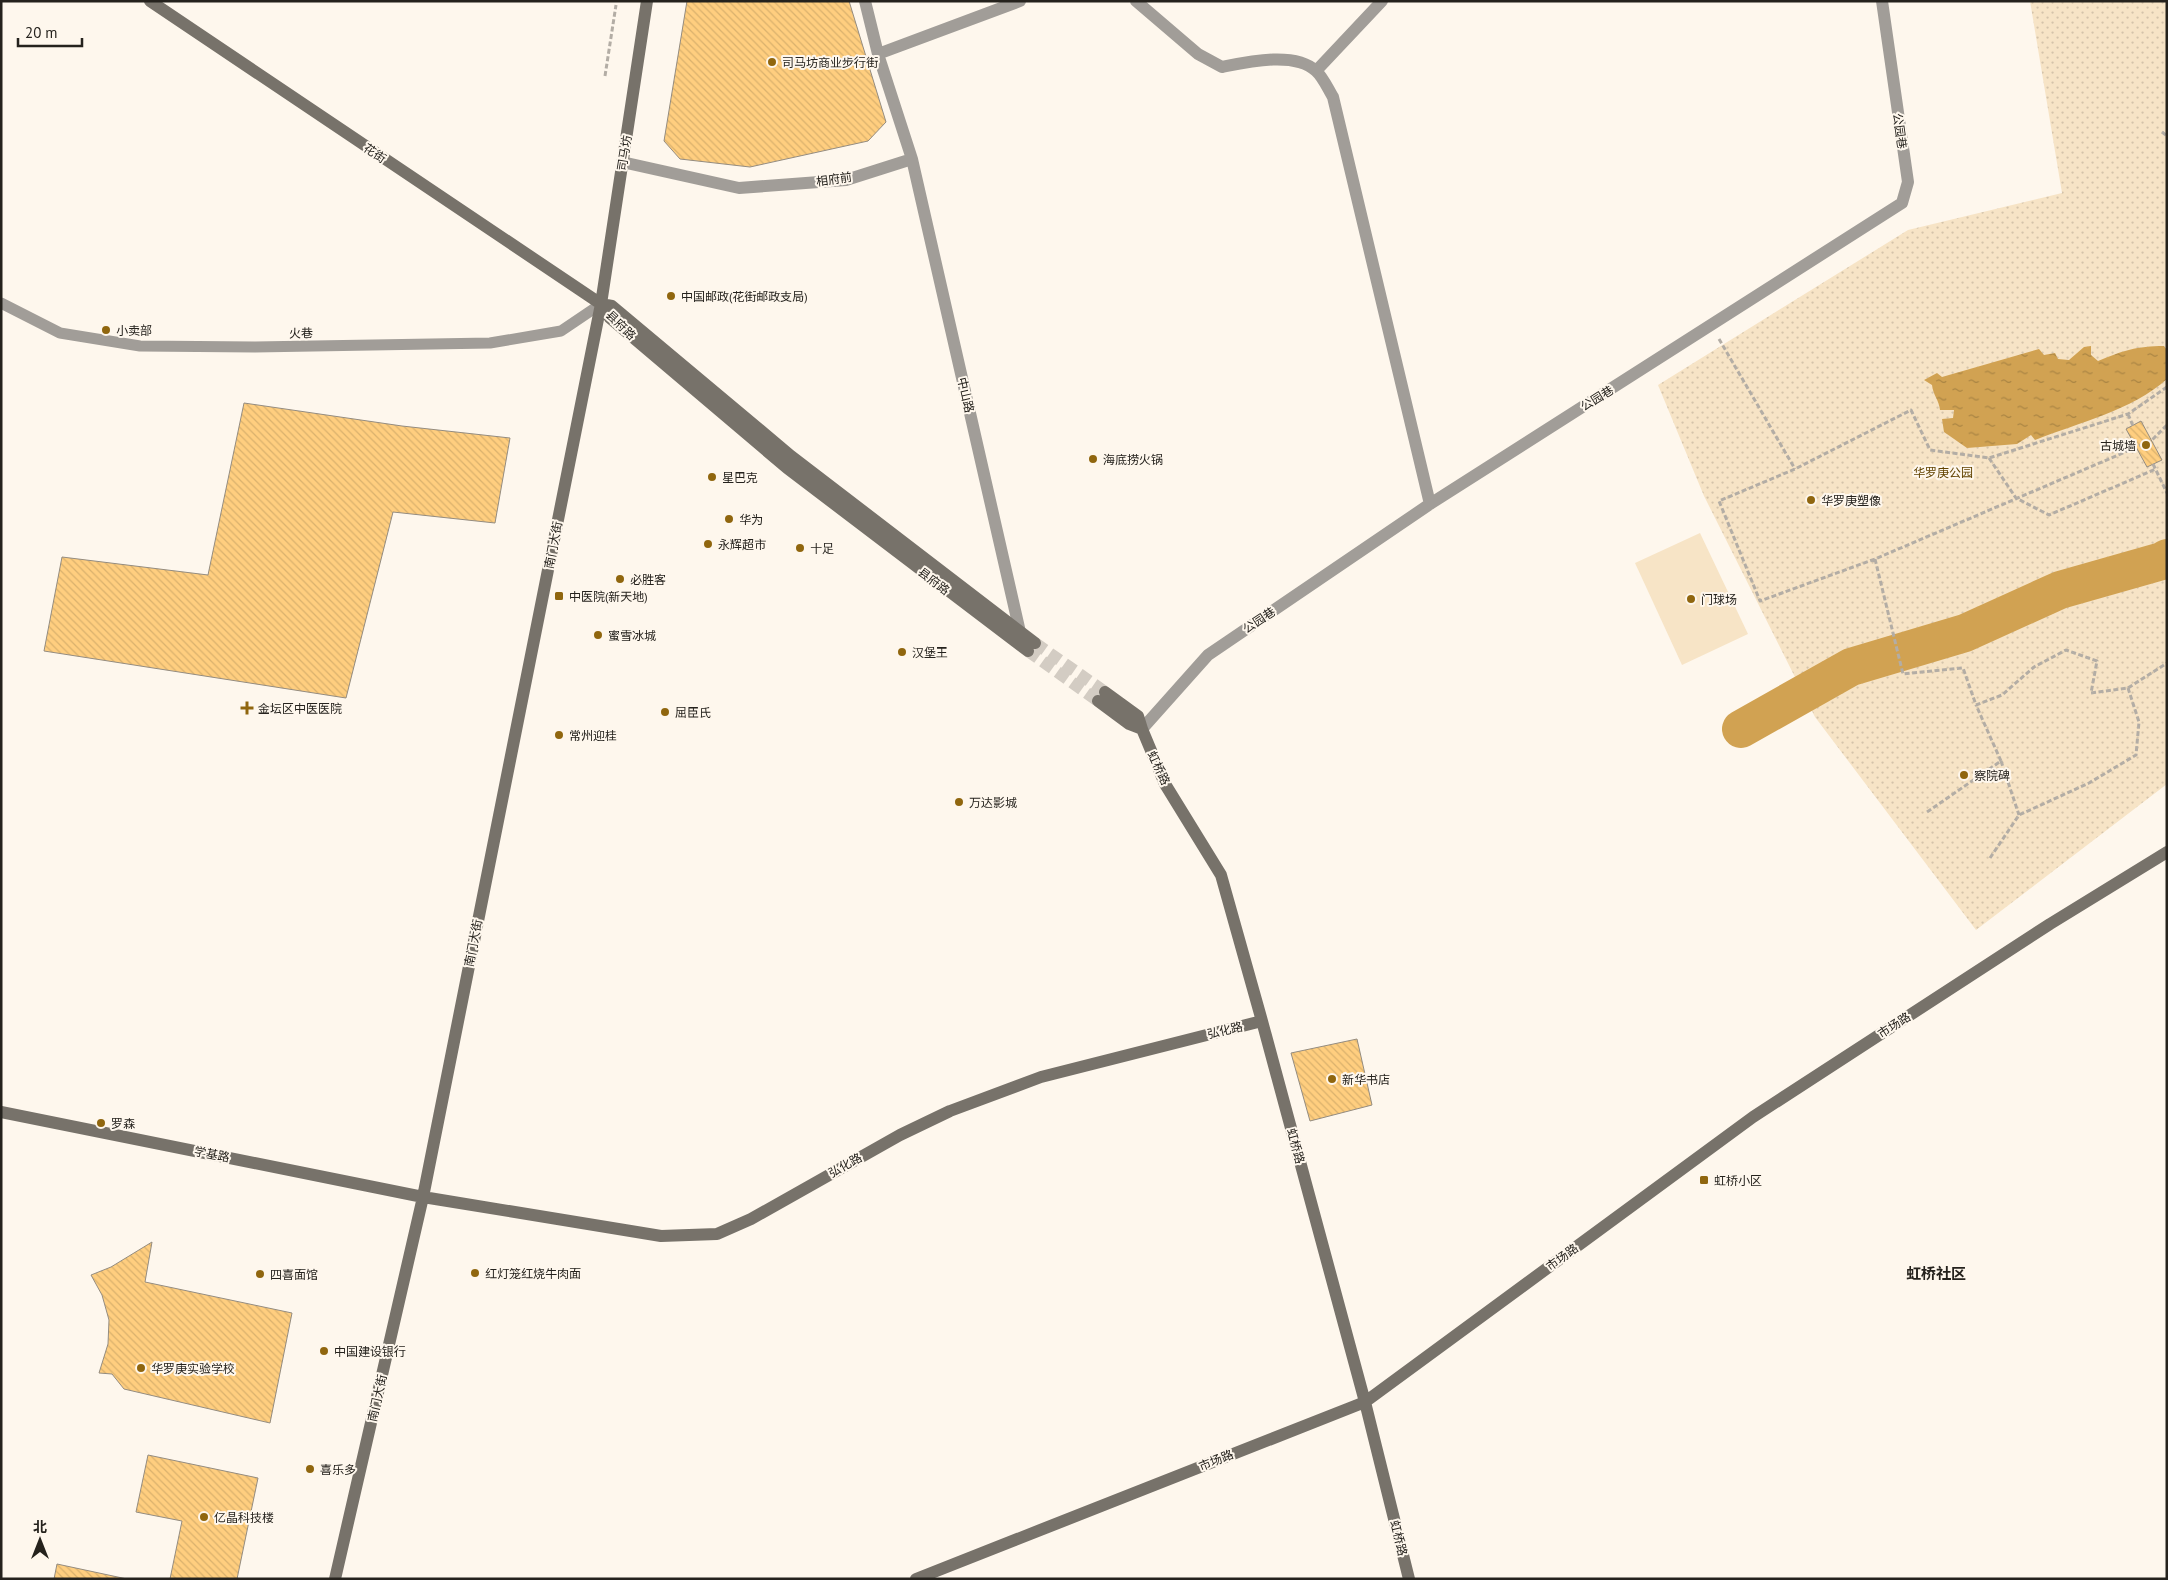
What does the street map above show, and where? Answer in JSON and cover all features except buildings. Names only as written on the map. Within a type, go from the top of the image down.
[{"type":"street","name":"花街","points":[[150,1],[601,304]]},
{"type":"street","name":"司马坊","points":[[601,304],[647,1]]},
{"type":"street","points":[[865,1],[878,54],[912,159]]},
{"type":"street","points":[[878,54],[1020,1]]},
{"type":"street","points":[[1136,1],[1198,54],[1222,67],[1254,60],[1297,60],[1316,71],[1333,97],[1430,504]]},
{"type":"street","points":[[1316,71],[1382,1]]},
{"type":"street","name":"公园巷","points":[[1142,729],[1208,655],[1430,504],[1902,203],[1908,182],[1882,1]]},
{"type":"street","name":"相府前","points":[[622,162],[739,188],[846,180],[912,159]]},
{"type":"street","name":"中山路","points":[[912,159],[1020,632]]},
{"type":"street","name":"县府路","points":[[601,304],[612,306],[791,456],[1020,632],[1031,647],[787,468],[610,318],[601,304]]},
{"type":"street","name":"南门大街","points":[[335,1579],[423,1197],[601,304]]},
{"type":"street","points":[[1101,697],[1129,724],[1142,729]]},
{"type":"street","name":"虹桥路","points":[[1142,729],[1165,784],[1221,875],[1365,1402],[1409,1579]]},
{"type":"street","name":"市场路","points":[[916,1579],[1365,1402],[1753,1117],[2042,929],[2167,852]]},
{"type":"street","name":"弘化路","points":[[423,1197],[662,1236],[717,1234],[751,1219],[900,1135],[950,1111],[1041,1077],[1262,1021]]},
{"type":"street","name":"学基路","points":[[1,1112],[423,1197]]},
{"type":"lane","name":"火巷","points":[[1,303],[60,333],[140,346],[246,347],[490,343],[561,331],[601,304]]},
{"type":"path","points":[[604,76],[616,5]]},
{"type":"path","points":[[2162,132],[2167,136]]},
{"type":"path","points":[[1711,325],[1795,469]]},
{"type":"path","points":[[2167,387],[2128,414],[1990,458],[1930,450],[1911,410],[1795,469],[1719,501],[1760,601],[1875,559],[2152,441],[2167,425]]},
{"type":"path","points":[[2128,414],[2133,426]]},
{"type":"path","points":[[1990,458],[2016,498],[2049,515],[2156,469]]},
{"type":"path","points":[[2153,464],[2167,493]]},
{"type":"path","points":[[1875,559],[1903,674],[1963,668],[2019,815]]},
{"type":"path","points":[[1976,705],[2002,695],[2034,667],[2066,650],[2097,661],[2091,693],[2128,688],[2167,662]]},
{"type":"path","points":[[1990,858],[2019,815],[2089,782],[2136,755],[2139,722],[2128,688]]},
{"type":"path","points":[[1927,812],[2000,761]]},
{"type":"green space","name":"华罗庚公园","points":[[2030,1],[2167,1],[2167,784],[1976,930],[1815,717],[1704,496],[1658,385],[1908,230],[2062,193]]},
{"type":"green space","name":"门球场","points":[[1700,533],[1748,634],[1682,665],[1635,563]]},
{"type":"water","points":[[2091,346],[2091,355],[2098,361],[2130,350],[2164,346],[2167,350],[2167,379],[2138,400],[2121,408],[2035,440],[2031,435],[2017,444],[1967,448],[1944,432],[1942,419],[1953,418],[1954,410],[1940,410],[1932,385],[1924,380],[1937,373],[1942,377],[2039,349],[2044,355],[2055,353],[2058,359],[2069,360],[2084,347]]},
{"type":"waterway","points":[[1741,729],[1851,667],[1965,633],[2060,590],[2167,558]]},
{"type":"tunnel","points":[[1035,643],[1105,692]]},
{"type":"tunnel","points":[[1028,651],[1098,701]]},
{"type":"place","name":"司马坊商业步行街","points":[[772,62]]},
{"type":"place","name":"中国邮政(花街邮政支局)","points":[[671,296]]},
{"type":"place","name":"小卖部","points":[[106,330]]},
{"type":"place","name":"古城墙","points":[[2146,445]]},
{"type":"place","name":"海底捞火锅","points":[[1093,459]]},
{"type":"place","name":"星巴克","points":[[712,477]]},
{"type":"place","name":"华罗庚塑像","points":[[1811,500]]},
{"type":"place","name":"华为","points":[[729,519]]},
{"type":"place","name":"永辉超市","points":[[708,544]]},
{"type":"place","name":"十足","points":[[800,548]]},
{"type":"place","name":"必胜客","points":[[620,579]]},
{"type":"place","name":"中医院(新天地)","points":[[559,596]]},
{"type":"place","name":"门球场","points":[[1691,599]]},
{"type":"place","name":"蜜雪冰城","points":[[598,635]]},
{"type":"place","name":"汉堡王","points":[[902,652]]},
{"type":"place","name":"金坛区中医医院","points":[[247,708]]},
{"type":"place","name":"屈臣氏","points":[[665,712]]},
{"type":"place","name":"常州迎桂","points":[[559,735]]},
{"type":"place","name":"察院碑","points":[[1964,775]]},
{"type":"place","name":"万达影城","points":[[959,802]]},
{"type":"place","name":"新华书店","points":[[1332,1079]]},
{"type":"place","name":"罗森","points":[[101,1123]]},
{"type":"place","name":"虹桥小区","points":[[1704,1180]]},
{"type":"place","name":"红灯笼红烧牛肉面","points":[[475,1273]]},
{"type":"place","name":"四喜面馆","points":[[260,1274]]},
{"type":"place","name":"中国建设银行","points":[[324,1351]]},
{"type":"place","name":"华罗庚实验学校","points":[[141,1368]]},
{"type":"place","name":"喜乐多","points":[[310,1469]]},
{"type":"place","name":"亿晶科技楼","points":[[204,1517]]},
{"type":"district","name":"虹桥社区","points":[[1936,1273]]}]
